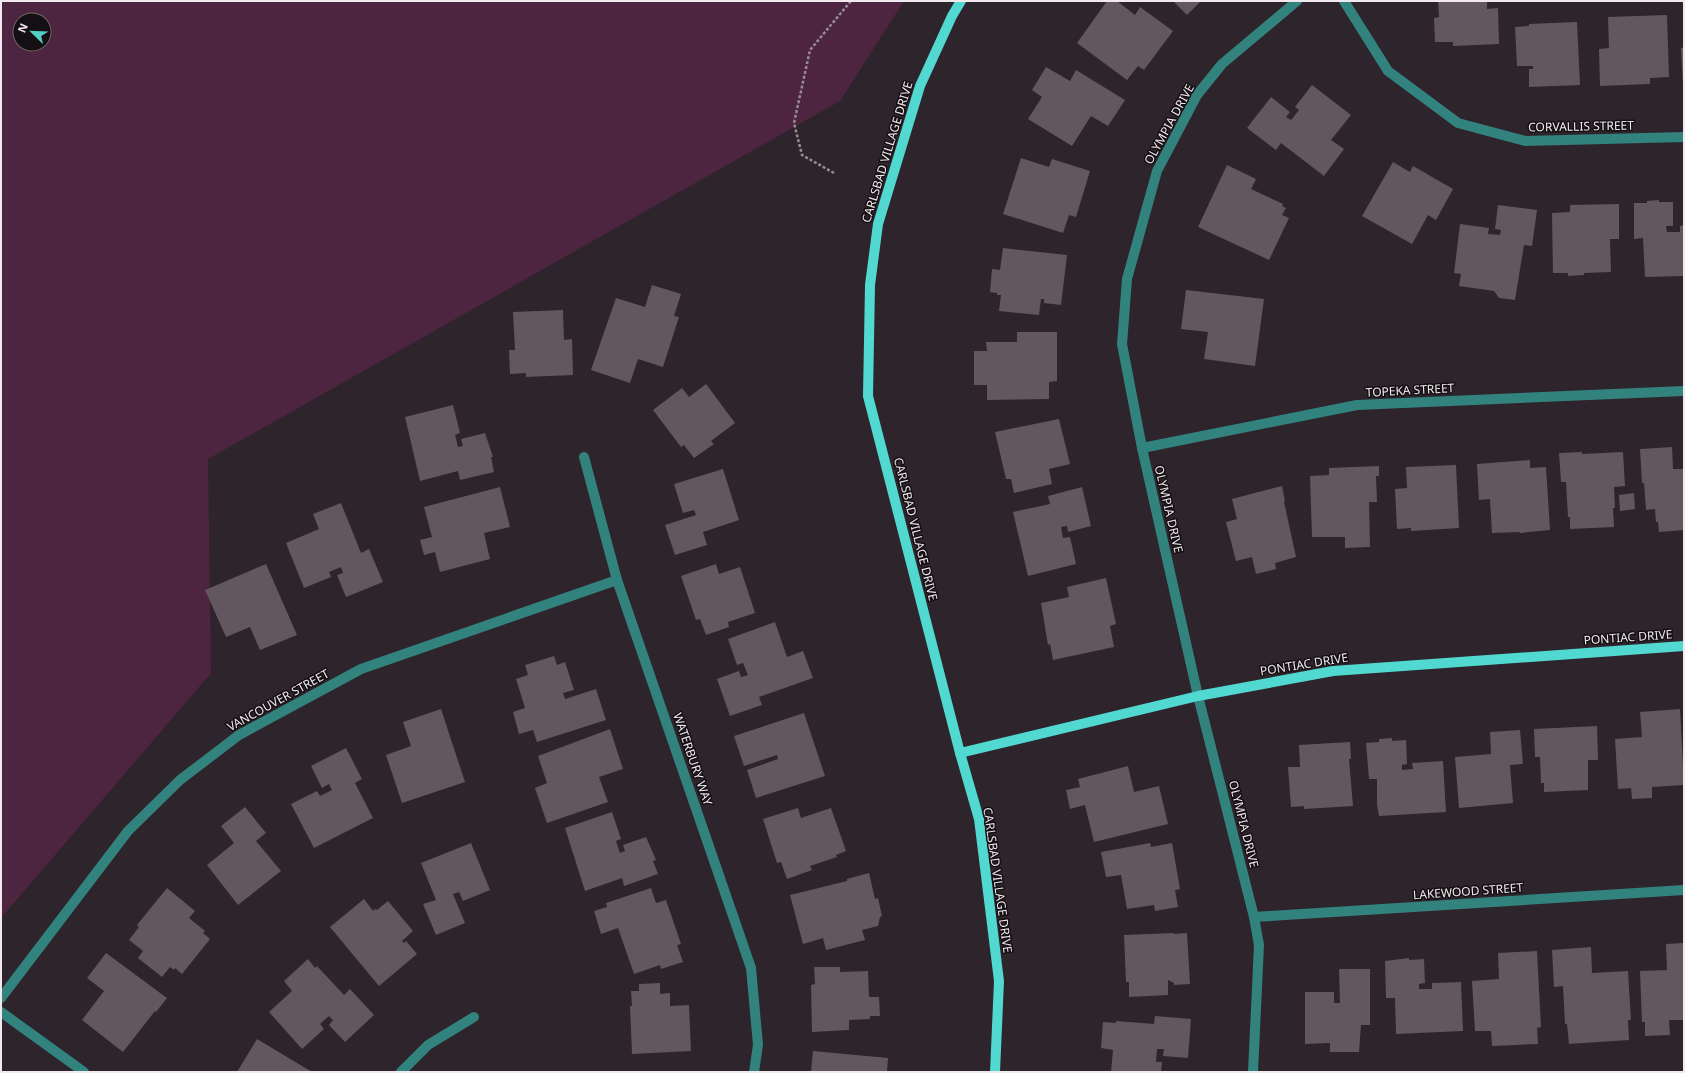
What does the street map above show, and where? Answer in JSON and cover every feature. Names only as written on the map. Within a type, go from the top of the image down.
[{"type":"main road","name":"CARLSBAD VILLAGE DRIVE","points":[[961,1],[952,16],[920,86],[878,224],[870,285],[868,396],[960,753],[979,819],[999,981],[996,1072]]},
{"type":"main road","name":"PONTIAC DRIVE","points":[[960,753],[1198,696],[1333,670],[1684,646]]},
{"type":"street","name":"OLYMPIA DRIVE","points":[[1254,1072],[1259,945],[1254,917],[1198,696],[1142,448],[1122,344],[1127,279],[1157,171],[1197,95],[1222,64],[1297,1]]},
{"type":"street","name":"CORVALLIS STREET","points":[[1344,1],[1388,71],[1458,123],[1525,141],[1684,137]]},
{"type":"street","name":"TOPEKA STREET","points":[[1142,448],[1357,405],[1684,390]]},
{"type":"street","name":"WATERBURY WAY","points":[[584,457],[617,580],[751,968],[758,1045],[754,1072]]},
{"type":"street","name":"VANCOUVER STREET","points":[[1,998],[128,831],[180,780],[239,735],[361,669],[617,580]]},
{"type":"street","name":"LAKEWOOD STREET","points":[[1254,917],[1684,890]]},
{"type":"street","points":[[1,1012],[84,1072]]},
{"type":"street","points":[[401,1072],[428,1045],[474,1016]]},
{"type":"path","points":[[834,173],[802,155],[794,123],[810,50],[851,1]]},
{"type":"shaded area","points":[[1,1],[904,1],[840,101],[208,459],[211,673],[1,918]]},
{"type":"building","points":[[1107,1],[1117,1],[1135,15],[1140,7],[1173,31],[1144,70],[1138,66],[1127,80],[1077,43]]},
{"type":"building","points":[[1173,1],[1201,1],[1187,15]]},
{"type":"building","points":[[1438,1],[1487,1],[1487,9],[1498,8],[1499,44],[1453,46],[1453,42],[1435,42],[1434,18],[1439,17]]},
{"type":"building","points":[[1667,15],[1669,77],[1650,78],[1650,84],[1600,86],[1599,49],[1609,48],[1608,17]]},
{"type":"building","points":[[1577,22],[1580,85],[1529,87],[1529,69],[1533,69],[1533,66],[1517,66],[1515,27],[1529,26],[1529,24]]},
{"type":"building","points":[[1684,47],[1684,86],[1683,86],[1681,48]]},
{"type":"building","points":[[1046,67],[1070,81],[1076,70],[1125,100],[1108,126],[1091,116],[1072,146],[1028,119],[1042,97],[1032,90]]},
{"type":"building","points":[[1312,85],[1351,115],[1331,140],[1344,149],[1324,176],[1281,143],[1276,150],[1247,128],[1271,97],[1290,112],[1286,117],[1291,120],[1299,110],[1295,107]]},
{"type":"building","points":[[1021,158],[1049,167],[1052,159],[1090,171],[1076,217],[1069,215],[1063,233],[1003,214]]},
{"type":"building","points":[[1393,162],[1410,172],[1413,166],[1453,189],[1436,220],[1428,215],[1412,244],[1362,216]]},
{"type":"building","points":[[1227,165],[1256,179],[1251,189],[1283,204],[1282,206],[1286,208],[1282,215],[1289,218],[1269,260],[1198,227]]},
{"type":"building","points":[[1659,200],[1659,202],[1673,202],[1673,226],[1666,226],[1667,232],[1680,232],[1680,226],[1684,225],[1684,276],[1645,277],[1643,238],[1634,239],[1634,203],[1647,203],[1647,201]]},
{"type":"building","points":[[1619,204],[1619,239],[1610,239],[1611,272],[1584,273],[1584,275],[1568,276],[1568,273],[1553,273],[1552,213],[1570,212],[1570,205]]},
{"type":"building","points":[[1498,205],[1537,210],[1532,246],[1524,245],[1515,300],[1499,298],[1494,291],[1459,286],[1461,274],[1454,273],[1460,224],[1489,228],[1488,234],[1500,235],[1501,230],[1495,229]]},
{"type":"building","points":[[1003,248],[1067,255],[1061,305],[1044,303],[1044,299],[1041,299],[1039,315],[999,311],[1001,295],[990,292],[992,269],[1000,270]]},
{"type":"building","points":[[652,285],[681,294],[674,316],[679,317],[663,367],[638,359],[630,383],[591,370],[616,298],[645,307]]},
{"type":"building","points":[[1186,290],[1264,299],[1255,366],[1204,359],[1208,332],[1181,329]]},
{"type":"building","points":[[563,310],[564,340],[572,339],[573,375],[526,377],[526,373],[510,374],[509,350],[515,350],[513,312]]},
{"type":"building","points":[[1017,332],[1057,332],[1057,381],[1049,382],[1049,399],[987,400],[987,385],[974,385],[974,351],[987,351],[986,342],[1017,342]]},
{"type":"building","points":[[706,384],[735,423],[711,441],[714,444],[694,458],[684,445],[681,447],[653,410],[682,388],[689,397]]},
{"type":"building","points":[[453,405],[460,433],[455,435],[458,447],[463,446],[461,439],[485,433],[493,457],[491,457],[494,472],[460,480],[458,471],[420,481],[405,417]]},
{"type":"building","points":[[1059,419],[1070,464],[1049,469],[1052,484],[1014,493],[1011,479],[1006,479],[995,432]]},
{"type":"building","points":[[1672,447],[1673,469],[1684,469],[1684,530],[1659,532],[1658,522],[1656,522],[1655,509],[1646,510],[1644,483],[1642,483],[1640,449]]},
{"type":"building","points":[[1582,452],[1582,454],[1623,452],[1625,486],[1614,487],[1614,527],[1570,529],[1566,482],[1561,482],[1559,453]]},
{"type":"building","points":[[1530,460],[1530,468],[1546,467],[1550,530],[1520,533],[1492,533],[1490,499],[1479,500],[1477,464]]},
{"type":"building","points":[[1456,465],[1459,528],[1411,531],[1411,528],[1397,529],[1395,489],[1407,488],[1406,467]]},
{"type":"building","points":[[1379,466],[1379,476],[1376,476],[1377,502],[1369,502],[1370,547],[1345,548],[1345,537],[1312,537],[1310,476],[1329,475],[1329,468]]},
{"type":"building","points":[[723,469],[739,520],[703,532],[707,545],[675,555],[665,525],[696,515],[694,510],[683,513],[674,484]]},
{"type":"building","points":[[1282,486],[1296,557],[1275,563],[1276,569],[1256,574],[1252,557],[1236,561],[1226,522],[1237,519],[1232,499]]},
{"type":"building","points":[[500,487],[510,527],[484,533],[490,559],[440,572],[435,552],[424,555],[420,540],[432,537],[424,507]]},
{"type":"building","points":[[1082,487],[1091,526],[1068,532],[1067,526],[1061,527],[1063,538],[1070,537],[1076,564],[1028,576],[1013,512],[1050,504],[1048,496]]},
{"type":"building","points":[[1634,493],[1635,509],[1620,511],[1619,495]]},
{"type":"building","points":[[341,503],[361,553],[369,549],[383,582],[346,597],[337,575],[343,573],[341,567],[329,572],[331,577],[304,588],[286,543],[319,529],[313,514]]},
{"type":"building","points":[[266,564],[297,635],[260,650],[250,627],[226,637],[205,590]]},
{"type":"building","points":[[716,564],[719,574],[740,567],[755,613],[728,622],[729,627],[706,635],[700,619],[696,620],[681,576]]},
{"type":"building","points":[[1106,578],[1116,624],[1110,626],[1114,647],[1053,660],[1050,644],[1048,645],[1041,603],[1069,597],[1067,587]]},
{"type":"building","points":[[775,622],[787,657],[803,651],[813,678],[759,697],[762,705],[730,716],[717,679],[739,671],[741,677],[748,675],[743,663],[737,665],[728,639]]},
{"type":"building","points":[[554,656],[557,665],[565,662],[574,690],[563,693],[565,699],[596,689],[606,720],[537,742],[533,730],[519,734],[513,712],[525,708],[516,679],[528,675],[525,665]]},
{"type":"building","points":[[441,709],[465,782],[402,803],[386,755],[411,746],[403,722]]},
{"type":"building","points":[[1680,709],[1684,785],[1652,787],[1652,798],[1632,799],[1631,788],[1618,789],[1615,739],[1642,737],[1640,712]]},
{"type":"building","points":[[804,713],[825,776],[756,798],[747,770],[778,759],[777,755],[744,766],[734,736]]},
{"type":"building","points":[[1597,726],[1598,760],[1588,760],[1588,790],[1544,792],[1544,783],[1541,783],[1540,757],[1535,757],[1534,729]]},
{"type":"building","points":[[610,729],[623,769],[599,777],[608,802],[547,823],[535,788],[547,783],[538,756]]},
{"type":"building","points":[[1520,730],[1523,764],[1510,765],[1513,803],[1459,808],[1455,757],[1491,754],[1490,732]]},
{"type":"building","points":[[1392,738],[1392,741],[1406,740],[1407,764],[1402,765],[1402,770],[1413,769],[1412,763],[1443,761],[1446,812],[1379,816],[1377,804],[1377,779],[1369,779],[1366,743],[1379,742],[1379,739]]},
{"type":"building","points":[[1350,742],[1351,759],[1349,759],[1353,806],[1304,809],[1304,806],[1291,807],[1288,767],[1300,767],[1299,745]]},
{"type":"building","points":[[346,748],[362,779],[355,783],[373,818],[314,848],[291,804],[317,791],[320,796],[332,790],[329,784],[322,788],[311,766]]},
{"type":"building","points":[[1128,766],[1134,792],[1159,786],[1168,824],[1094,842],[1085,805],[1070,809],[1066,790],[1080,787],[1078,779]]},
{"type":"building","points":[[245,807],[266,833],[256,841],[281,871],[238,905],[207,865],[234,843],[221,826]]},
{"type":"building","points":[[798,808],[801,818],[831,808],[846,851],[836,855],[837,857],[810,866],[812,870],[787,879],[781,862],[777,863],[763,819]]},
{"type":"building","points":[[612,812],[621,839],[616,841],[620,853],[625,851],[623,845],[646,837],[656,860],[653,861],[658,874],[624,886],[622,878],[585,891],[565,828]]},
{"type":"building","points":[[471,843],[490,890],[463,901],[459,892],[453,894],[465,923],[436,935],[423,904],[436,900],[421,863]]},
{"type":"building","points":[[1150,843],[1151,847],[1172,843],[1180,889],[1175,890],[1178,907],[1155,911],[1154,905],[1127,909],[1121,875],[1106,877],[1101,852]]},
{"type":"building","points":[[869,873],[875,899],[878,898],[882,916],[880,917],[878,926],[862,930],[865,940],[826,950],[823,938],[803,944],[790,895],[847,881],[847,879]]},
{"type":"building","points":[[167,888],[195,911],[189,918],[205,931],[203,933],[210,939],[182,974],[175,968],[174,970],[170,967],[162,977],[138,958],[143,951],[129,940],[139,927],[137,925]]},
{"type":"building","points":[[651,888],[656,903],[666,900],[681,944],[677,945],[683,962],[661,969],[660,965],[634,974],[618,928],[601,934],[594,911],[607,907],[606,903]]},
{"type":"building","points":[[364,899],[373,911],[375,909],[377,910],[388,901],[413,931],[402,941],[404,943],[406,941],[417,954],[379,986],[330,927]]},
{"type":"building","points":[[1187,933],[1190,984],[1174,985],[1174,983],[1168,980],[1168,995],[1129,997],[1129,982],[1126,982],[1124,935]]},
{"type":"building","points":[[1684,943],[1684,1020],[1669,1020],[1670,1035],[1645,1036],[1645,1022],[1642,1022],[1640,971],[1667,970],[1666,944]]},
{"type":"building","points":[[1591,947],[1592,973],[1628,971],[1631,1020],[1628,1020],[1629,1040],[1569,1044],[1567,1024],[1565,1024],[1563,986],[1554,987],[1552,950]]},
{"type":"building","points":[[1537,951],[1541,1027],[1537,1028],[1538,1044],[1492,1046],[1491,1031],[1475,1031],[1472,981],[1499,979],[1498,953]]},
{"type":"building","points":[[106,953],[167,998],[123,1052],[82,1020],[104,991],[87,978]]},
{"type":"building","points":[[1409,958],[1409,960],[1424,959],[1425,983],[1419,984],[1419,989],[1432,989],[1432,983],[1461,982],[1463,1031],[1396,1034],[1395,998],[1386,998],[1385,961]]},
{"type":"building","points":[[308,959],[315,968],[317,966],[344,995],[350,989],[374,1015],[345,1042],[329,1025],[333,1020],[329,1016],[320,1024],[324,1029],[302,1049],[269,1012],[292,991],[284,981]]},
{"type":"building","points":[[814,967],[840,967],[840,972],[868,971],[869,997],[879,997],[880,1016],[870,1016],[870,1019],[849,1020],[849,1030],[812,1032],[811,985],[815,984]]},
{"type":"building","points":[[1339,969],[1370,969],[1370,1025],[1361,1025],[1359,1052],[1330,1052],[1330,1043],[1305,1044],[1305,992],[1334,992],[1334,1003],[1340,1003]]},
{"type":"building","points":[[660,983],[660,994],[670,993],[670,1006],[689,1005],[691,1051],[632,1054],[630,1006],[632,1006],[631,991],[639,991],[639,984]]},
{"type":"building","points":[[1155,1016],[1191,1019],[1188,1058],[1163,1056],[1164,1049],[1157,1049],[1156,1062],[1162,1062],[1161,1072],[1111,1072],[1113,1050],[1101,1048],[1103,1022],[1116,1023],[1116,1021],[1154,1024]]},
{"type":"building","points":[[257,1039],[312,1072],[237,1072]]},
{"type":"building","points":[[813,1051],[888,1058],[887,1072],[811,1072]]}]
